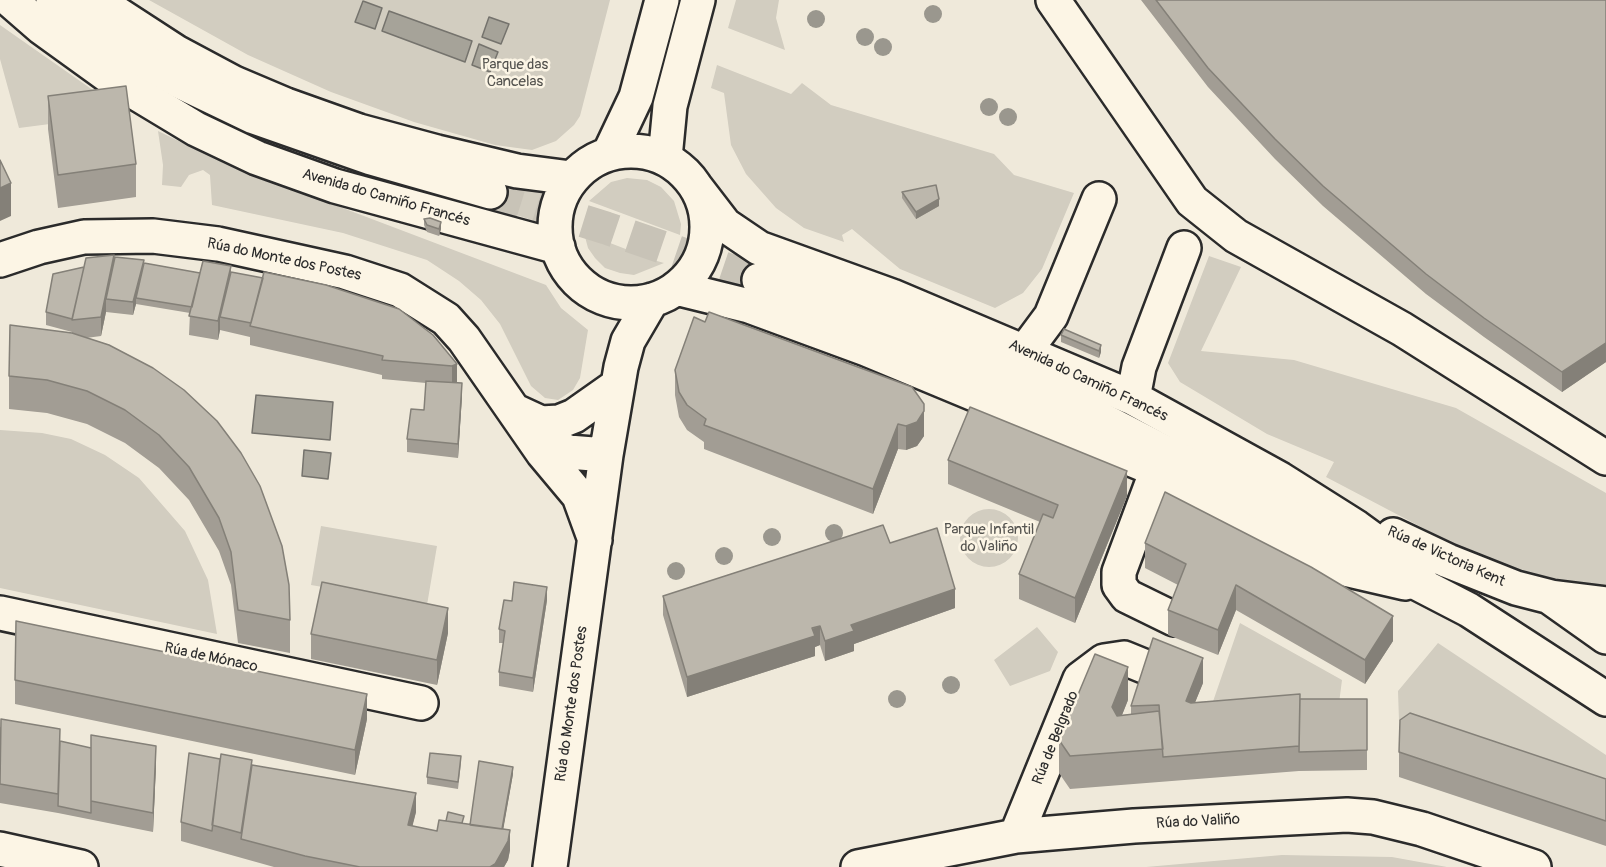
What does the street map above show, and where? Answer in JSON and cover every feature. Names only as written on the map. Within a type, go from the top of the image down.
[{"type":"street","name":"Avenida do Camiño Francés","points":[[10,0],[41,27],[113,79],[196,129],[257,158],[335,186],[558,247]]},
{"type":"street","points":[[53,0],[117,45],[179,81],[254,117],[371,158],[490,192]]},
{"type":"street","points":[[96,0],[176,52],[234,83],[286,105],[359,131],[437,152],[517,171],[571,178]]},
{"type":"street","points":[[609,154],[636,97],[662,0]]},
{"type":"street","points":[[664,158],[670,106],[698,0]]},
{"type":"street","points":[[1053,0],[1192,201],[1236,236],[1402,329],[1606,458]]},
{"type":"street","points":[[627,151],[646,152],[664,158],[682,170],[695,186],[705,207],[708,229],[703,252],[693,272],[664,294],[628,303],[604,298],[584,286],[568,269],[558,247],[555,226],[558,205],[571,178],[582,168],[609,154],[627,151]]},
{"type":"street","name":"Avenida do Camiño Francés","points":[[695,186],[725,225],[759,249],[892,296],[1124,394],[1280,479],[1356,527],[1469,610],[1606,699]]},
{"type":"street","points":[[1034,355],[1099,199]]},
{"type":"street","name":"Rúa do Monte dos Postes","points":[[0,260],[39,247],[84,237],[153,236],[218,244],[374,279],[427,305],[446,319],[464,339],[543,453],[579,496],[595,540]]},
{"type":"street","points":[[1124,394],[1139,367],[1184,248]]},
{"type":"street","name":"Avenida do Camiño Francés","points":[[759,280],[953,353],[1056,396],[1469,610]]},
{"type":"street","name":"Avenida do Camiño Francés","points":[[664,294],[749,306],[866,349],[1157,470],[1340,568],[1424,588]]},
{"type":"street","name":"Rúa do Monte dos Postes","points":[[550,867],[606,455],[619,376],[628,341],[664,294]]},
{"type":"street","name":"Rúa do Monte dos Postes","points":[[604,298],[619,328],[619,376]]},
{"type":"street","points":[[515,411],[541,423],[559,422],[574,416],[619,376]]},
{"type":"street","name":"Rúa do Monte dos Postes","points":[[515,411],[545,441],[560,449],[568,452],[606,455]]},
{"type":"street","points":[[1157,470],[1119,572],[1119,585],[1126,596],[1174,620]]},
{"type":"street","name":"Rúa de Victoria Kent","points":[[1356,527],[1381,529],[1473,572],[1551,597],[1606,604]]},
{"type":"street","points":[[1551,597],[1606,636]]},
{"type":"street","name":"Rúa de Mónaco","points":[[0,613],[421,703]]},
{"type":"street","name":"Rúa de Belgrado","points":[[1016,836],[1080,679],[1104,661],[1124,658],[1151,669]]},
{"type":"street","name":"Rúa do Valiño","points":[[858,867],[1016,836],[1134,825],[1347,815],[1373,817],[1422,829],[1534,867]]},
{"type":"street","points":[[0,849],[43,863],[81,867]]},
{"type":"green space","name":"Parque das Cancelas","points":[[149,0],[610,0],[580,116],[574,125],[556,141],[532,150],[495,145],[414,122],[331,92],[248,55]]},
{"type":"green space","points":[[672,0],[684,0],[660,92],[649,89]]},
{"type":"green space","points":[[736,0],[779,0],[776,18],[785,50],[728,28]]},
{"type":"green space","points":[[0,25],[127,114],[19,128],[0,59]]},
{"type":"green space","points":[[717,65],[791,94],[802,83],[831,105],[994,154],[1014,175],[1074,193],[1042,269],[1023,293],[995,308],[900,269],[852,229],[842,235],[844,242],[804,228],[776,208],[746,174],[731,145],[724,93],[711,88]]},
{"type":"green space","points":[[158,131],[224,163],[546,285],[561,308],[588,330],[580,378],[573,390],[558,400],[545,398],[531,386],[500,324],[481,300],[459,281],[427,260],[343,233],[212,205],[210,175],[203,170],[189,175],[181,187],[162,185],[163,165]]},
{"type":"green space","points":[[627,178],[647,180],[661,187],[674,201],[681,224],[680,235],[589,201],[611,182]]},
{"type":"green space","points":[[523,181],[545,187],[535,221],[513,214]]},
{"type":"green space","points":[[584,233],[664,263],[634,275],[605,268],[588,248]]},
{"type":"green space","points":[[1209,256],[1241,267],[1201,351],[1294,360],[1456,408],[1606,493],[1606,591],[1538,579],[1480,558],[1326,477],[1334,462],[1267,434],[1180,382],[1168,363]]},
{"type":"green space","points":[[0,430],[42,433],[71,439],[105,455],[139,478],[185,531],[208,580],[217,634],[0,588]]},
{"type":"green space","name":"Parque Infantil do Valiño","points":[[989,509],[1000,511],[1010,517],[1016,527],[1018,538],[1016,549],[1010,559],[1000,565],[989,567],[978,565],[968,559],[962,549],[960,538],[962,527],[968,517],[978,511]]},
{"type":"green space","points":[[321,526],[437,546],[427,605],[311,585]]},
{"type":"green space","points":[[1240,623],[1342,680],[1338,711],[1208,716]]},
{"type":"green space","points":[[1037,627],[1058,652],[1050,671],[1010,686],[994,660]]},
{"type":"green space","points":[[1438,643],[1606,755],[1606,790],[1399,721],[1398,691]]},
{"type":"green space","points":[[1282,855],[1392,857],[1447,867],[1146,867]]},
{"type":"shaded area","points":[[363,1],[382,8],[375,29],[355,22]]},
{"type":"shaded area","points":[[389,11],[472,41],[465,62],[382,31]]},
{"type":"shaded area","points":[[489,17],[509,24],[501,44],[482,37]]},
{"type":"shaded area","points":[[479,44],[498,52],[490,72],[472,65]]},
{"type":"shaded area","points":[[256,395],[333,402],[330,440],[252,433]]},
{"type":"shaded area","points":[[304,450],[331,453],[328,479],[302,476]]},
{"type":"building","points":[[1156,0],[1606,0],[1606,343],[1562,372],[1426,274],[1323,186],[1275,139],[1208,68]]},
{"type":"building","points":[[126,86],[136,164],[58,175],[48,96]]},
{"type":"building","points":[[0,160],[11,183],[0,188]]},
{"type":"building","points":[[936,185],[939,199],[916,212],[902,192]]},
{"type":"building","points":[[430,218],[441,222],[439,229],[427,225],[424,219]]},
{"type":"building","points":[[114,255],[101,317],[72,320],[86,258]]},
{"type":"building","points":[[115,257],[144,260],[133,302],[106,299]]},
{"type":"building","points":[[203,261],[231,266],[218,321],[189,316]]},
{"type":"building","points":[[144,263],[200,273],[192,307],[136,298]]},
{"type":"building","points":[[84,267],[72,319],[46,312],[53,274]]},
{"type":"building","points":[[231,272],[263,278],[251,323],[220,317]]},
{"type":"building","points":[[264,272],[326,285],[399,309],[433,335],[457,364],[452,366],[382,360],[383,356],[250,326]]},
{"type":"building","points":[[709,312],[912,387],[924,404],[924,411],[917,422],[906,426],[898,424],[873,489],[704,425],[706,419],[687,405],[679,392],[675,370],[694,317],[705,322]]},
{"type":"building","points":[[10,325],[72,333],[109,345],[153,368],[184,390],[217,421],[241,453],[260,486],[282,546],[289,585],[290,620],[238,610],[231,552],[219,518],[189,467],[159,435],[125,410],[87,391],[47,380],[9,376]]},
{"type":"building","points":[[1064,329],[1101,345],[1099,351],[1061,335]]},
{"type":"building","points":[[426,381],[462,383],[458,444],[407,439],[411,409],[424,410]]},
{"type":"building","points":[[970,407],[1127,471],[1075,598],[1019,574],[1043,514],[1053,518],[1058,505],[948,460]]},
{"type":"building","points":[[1165,492],[1311,567],[1393,616],[1365,660],[1236,585],[1218,630],[1168,610],[1186,564],[1145,543]]},
{"type":"building","points":[[883,525],[890,543],[937,528],[955,589],[851,625],[854,631],[825,641],[820,626],[812,628],[815,636],[687,677],[663,596]]},
{"type":"building","points":[[322,582],[448,608],[437,660],[311,634]]},
{"type":"building","points":[[514,582],[547,587],[533,678],[499,672],[505,631],[499,629],[504,600],[512,601]]},
{"type":"building","points":[[16,621],[367,694],[355,750],[15,680]]},
{"type":"building","points":[[1153,638],[1203,658],[1186,701],[1191,703],[1300,694],[1299,746],[1163,757],[1159,705],[1131,706]]},
{"type":"building","points":[[1095,654],[1128,667],[1112,707],[1117,716],[1159,711],[1163,749],[1070,756],[1059,740]]},
{"type":"building","points":[[1300,699],[1367,699],[1367,750],[1299,752]]},
{"type":"building","points":[[1410,713],[1606,779],[1606,821],[1399,752],[1400,720]]},
{"type":"building","points":[[1,719],[60,729],[58,794],[0,784]]},
{"type":"building","points":[[91,735],[156,746],[153,813],[91,801]]},
{"type":"building","points":[[60,741],[91,748],[91,813],[58,806]]},
{"type":"building","points":[[189,753],[220,759],[212,831],[181,822]]},
{"type":"building","points":[[430,753],[461,756],[458,782],[427,777]]},
{"type":"building","points":[[221,754],[252,760],[241,833],[212,825]]},
{"type":"building","points":[[479,761],[513,767],[502,829],[470,825]]},
{"type":"building","points":[[252,765],[416,793],[408,825],[437,831],[439,820],[510,830],[508,841],[495,864],[490,867],[360,867],[305,856],[241,839]]},
{"type":"building","points":[[448,812],[464,816],[462,823],[446,821]]},
{"type":"tunnel","points":[[490,192],[606,228],[759,280]]}]
